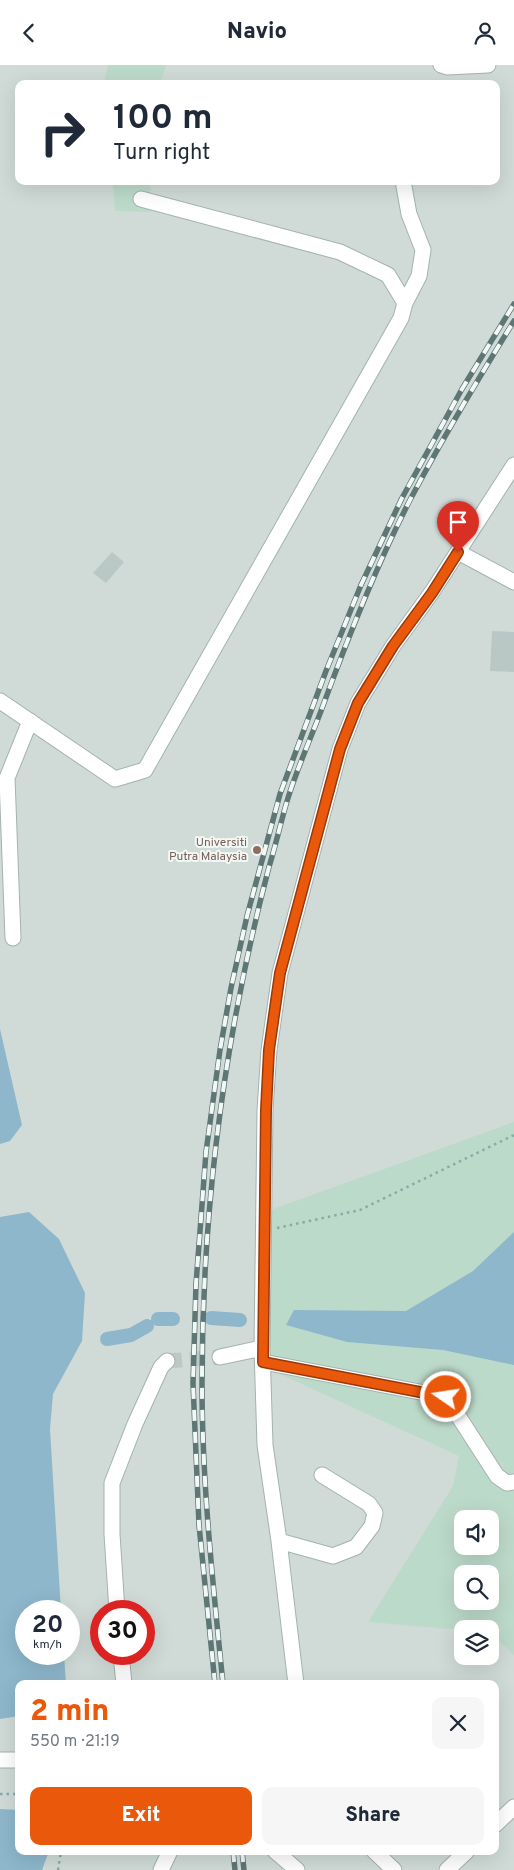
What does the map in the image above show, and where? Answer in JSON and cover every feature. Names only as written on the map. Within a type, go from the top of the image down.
[{"type":"street","points":[[441,65],[447,67],[488,65]]},
{"type":"street","points":[[0,701],[115,779],[145,770],[401,318],[419,276],[423,250],[409,214],[404,185]]},
{"type":"street","points":[[141,199],[340,252],[388,275],[406,303]]},
{"type":"street","points":[[296,1680],[279,1541],[264,1445],[263,1231],[266,1110],[269,1050],[280,973],[340,749],[358,703],[393,646],[432,593],[514,465]]},
{"type":"street","points":[[458,552],[514,582]]},
{"type":"street","points":[[13,938],[7,778],[30,721]]},
{"type":"street","points":[[220,1357],[263,1355],[446,1397],[497,1476],[507,1483],[514,1482]]},
{"type":"street","points":[[116,1600],[112,1534],[112,1483],[134,1424],[161,1367],[167,1361]]},
{"type":"street","points":[[279,1541],[333,1556],[356,1547],[372,1526],[374,1513],[369,1504],[322,1475]]},
{"type":"street","points":[[122,1665],[124,1680]]},
{"type":"street","points":[[0,1760],[15,1760]]},
{"type":"street","points":[[499,1821],[514,1807]]},
{"type":"street","points":[[162,1870],[168,1855]]},
{"type":"street","points":[[280,1855],[297,1870]]},
{"type":"street","points":[[378,1855],[394,1870]]},
{"type":"street","points":[[446,1870],[463,1855]]},
{"type":"path","points":[[263,1231],[360,1210],[514,1135]]},
{"type":"path","points":[[0,1793],[15,1795]]},
{"type":"path","points":[[58,1870],[60,1855]]},
{"type":"shaded area","name":"Universiti Putra Malaysia","points":[[0,65],[514,65],[514,1870],[0,1870]]},
{"type":"green space","points":[[108,65],[166,65],[161,80],[105,80]]},
{"type":"green space","points":[[113,185],[150,185],[151,212],[115,211]]},
{"type":"green space","points":[[514,1122],[514,1655],[499,1641],[499,1620],[454,1620],[454,1629],[368,1622],[453,1486],[459,1456],[271,1370],[265,1212]]},
{"type":"water","points":[[0,1029],[22,1125],[10,1141],[0,1144]]},
{"type":"water","points":[[29,1212],[59,1239],[85,1293],[82,1341],[53,1394],[50,1429],[60,1600],[15,1600],[15,1665],[65,1665],[66,1680],[15,1680],[15,1717],[0,1719],[0,1217]]},
{"type":"water","points":[[514,1232],[514,1365],[443,1350],[347,1342],[286,1325],[294,1310],[406,1311],[473,1271]]},
{"type":"water","points":[[0,1809],[15,1810],[15,1855],[48,1855],[42,1870],[0,1870]]},
{"type":"building","points":[[112,552],[124,562],[106,583],[93,573]]},
{"type":"building","points":[[492,631],[514,632],[514,672],[490,671]]},
{"type":"waterway","points":[[211,1318],[240,1320]]},
{"type":"waterway","points":[[158,1319],[173,1319]]},
{"type":"waterway","points":[[107,1339],[131,1335],[147,1326]]},
{"type":"tunnel","points":[[167,1361],[220,1357]]},
{"type":"railway","points":[[215,1680],[199,1525],[193,1383],[196,1284],[206,1152],[220,1050],[231,988],[247,916],[280,794],[326,671],[361,585],[402,498],[462,389],[514,304]]},
{"type":"railway","points":[[223,1680],[204,1459],[202,1421],[203,1318],[211,1188],[219,1123],[228,1059],[253,931],[288,798],[362,604],[397,526],[422,477],[460,409],[514,321]]},
{"type":"railway","points":[[233,1855],[235,1870]]},
{"type":"railway","points":[[242,1855],[244,1870]]},
{"type":"place","name":"Universiti Putra Malaysia","points":[[257,850]]},
{"type":"route","points":[[446,1397],[263,1362],[263,1231],[269,1050],[280,973],[340,749],[358,703],[393,646],[432,593],[458,552]]}]
